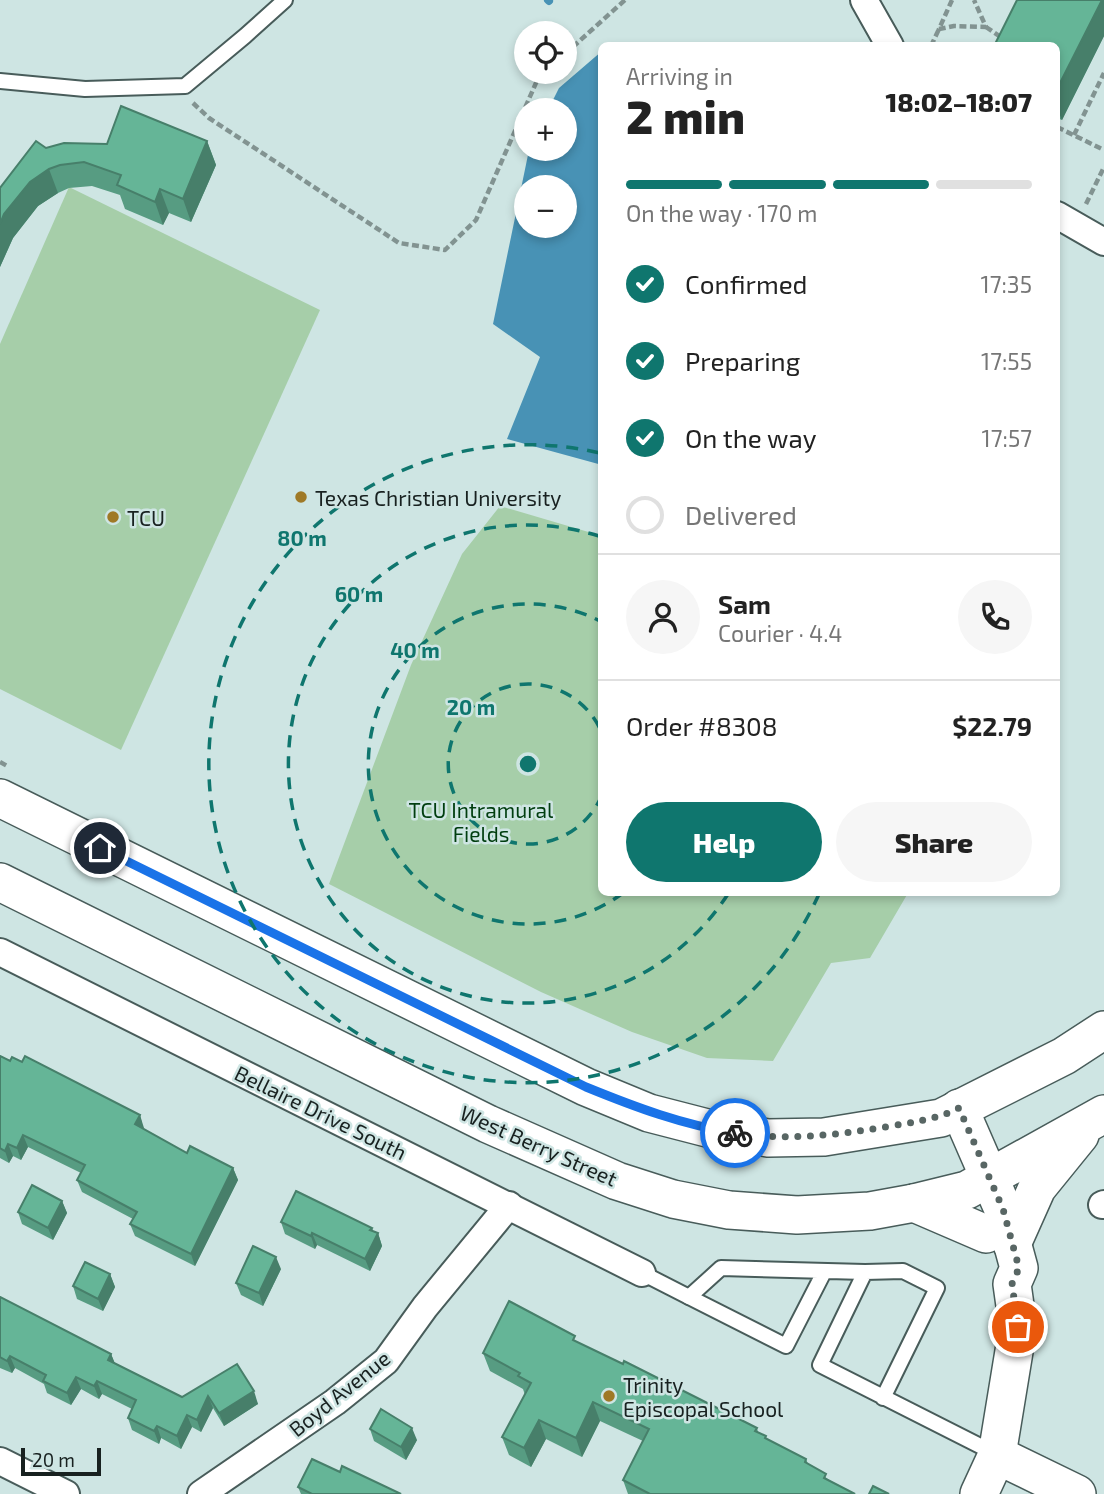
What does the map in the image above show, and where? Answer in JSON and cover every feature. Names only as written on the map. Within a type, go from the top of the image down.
[{"type":"main road","points":[[6,784],[586,1087],[649,1112],[712,1129],[768,1138],[824,1137],[950,1113],[1064,1056],[1104,1030]]},
{"type":"main road","name":"West Berry Street","points":[[0,882],[488,1124],[617,1181],[673,1199],[729,1210],[797,1215],[870,1211],[914,1203],[978,1184],[1097,1119]]},
{"type":"main road","points":[[950,1113],[999,1239],[999,1270],[1012,1284],[1018,1327],[997,1455],[979,1494]]},
{"type":"main road","points":[[999,1239],[1037,1188],[1097,1119]]},
{"type":"main road","points":[[914,1203],[999,1239]]},
{"type":"main road","points":[[997,1455],[1077,1494]]},
{"type":"street","points":[[864,0],[888,42]]},
{"type":"street","points":[[1066,221],[1104,242]]},
{"type":"street","name":"Bellaire Drive South","points":[[0,952],[642,1273]]},
{"type":"street","name":"Boyd Avenue","points":[[201,1494],[335,1402],[386,1361],[425,1307],[509,1205]]},
{"type":"street","points":[[0,1461],[66,1494]]},
{"type":"lane","points":[[0,81],[85,89],[185,86],[285,0]]},
{"type":"lane","points":[[690,1297],[721,1268],[824,1272],[903,1271],[937,1289],[883,1398]]},
{"type":"lane","points":[[642,1273],[786,1346],[824,1272]]},
{"type":"lane","points":[[865,1272],[820,1365],[997,1455]]},
{"type":"path","points":[[577,43],[625,0]]},
{"type":"path","points":[[933,42],[952,0]]},
{"type":"path","points":[[974,0],[986,27]]},
{"type":"path","points":[[939,29],[954,26],[986,27],[1006,40]]},
{"type":"path","points":[[1074,135],[1104,73]]},
{"type":"path","points":[[175,86],[209,118],[399,243],[445,250],[475,220],[535,84]]},
{"type":"path","points":[[1060,128],[1104,150]]},
{"type":"path","points":[[1066,221],[1104,167]]},
{"type":"path","points":[[0,762],[6,784]]},
{"type":"green space","name":"TCU","points":[[69,187],[320,310],[121,750],[0,689],[0,344]]},
{"type":"green space","name":"TCU Intramural Fields","points":[[500,506],[598,535],[598,896],[906,896],[870,958],[831,963],[773,1061],[707,1058],[632,1032],[541,992],[329,884],[411,665],[462,554]]},
{"type":"water","points":[[598,54],[598,464],[507,439],[540,357],[493,324],[514,222],[514,238],[577,238],[577,175],[524,175],[527,161],[577,161],[577,98],[554,98],[564,84],[577,84],[577,73]]},
{"type":"building","points":[[1017,0],[1102,0],[1060,83],[1060,42],[996,42]]},
{"type":"building","points":[[121,106],[207,141],[183,199],[160,189],[155,202],[117,185],[121,175],[84,162],[60,165],[30,182],[4,214],[0,224],[0,188],[36,141],[46,148],[64,143],[107,144]]},
{"type":"building","points":[[0,1056],[10,1061],[12,1057],[22,1062],[25,1056],[140,1115],[135,1124],[187,1153],[190,1146],[233,1168],[191,1254],[130,1224],[137,1212],[77,1180],[85,1165],[23,1135],[17,1148],[8,1144],[5,1151],[0,1148]]},
{"type":"building","points":[[32,1185],[62,1201],[48,1228],[18,1212]]},
{"type":"building","points":[[296,1191],[378,1233],[365,1259],[312,1233],[311,1236],[281,1222]]},
{"type":"building","points":[[253,1246],[276,1257],[259,1293],[236,1283]]},
{"type":"building","points":[[85,1262],[110,1274],[98,1299],[73,1286]]},
{"type":"building","points":[[0,1297],[111,1354],[108,1360],[182,1397],[237,1364],[254,1391],[219,1413],[208,1396],[197,1420],[187,1415],[177,1436],[157,1426],[154,1431],[128,1418],[136,1400],[97,1381],[94,1386],[76,1377],[67,1393],[43,1381],[46,1375],[10,1356],[7,1361],[0,1357]]},
{"type":"building","points":[[509,1301],[575,1336],[573,1340],[623,1364],[624,1361],[757,1428],[755,1431],[766,1436],[765,1438],[806,1459],[805,1462],[826,1474],[824,1478],[855,1494],[650,1494],[623,1480],[649,1429],[593,1402],[576,1438],[539,1420],[524,1448],[502,1437],[531,1383],[518,1376],[520,1373],[483,1353]]},
{"type":"building","points":[[381,1409],[412,1428],[401,1447],[370,1429]]},
{"type":"building","points":[[312,1459],[340,1472],[342,1466],[401,1494],[312,1494],[298,1487]]},
{"type":"building","points":[[873,1486],[889,1494],[869,1494]]},
{"type":"way so far","points":[[735,1133],[768,1138],[824,1137],[941,1118],[959,1108],[1003,1209],[1019,1268],[1012,1284],[1018,1327]]},
{"type":"place","name":"Texas Christian University","points":[[301,497]]},
{"type":"place","name":"TCU","points":[[113,517]]},
{"type":"place","name":"Trinity Episcopal School","points":[[609,1396]]},
{"type":"route","points":[[100,848],[586,1087],[649,1112],[735,1133]]}]
